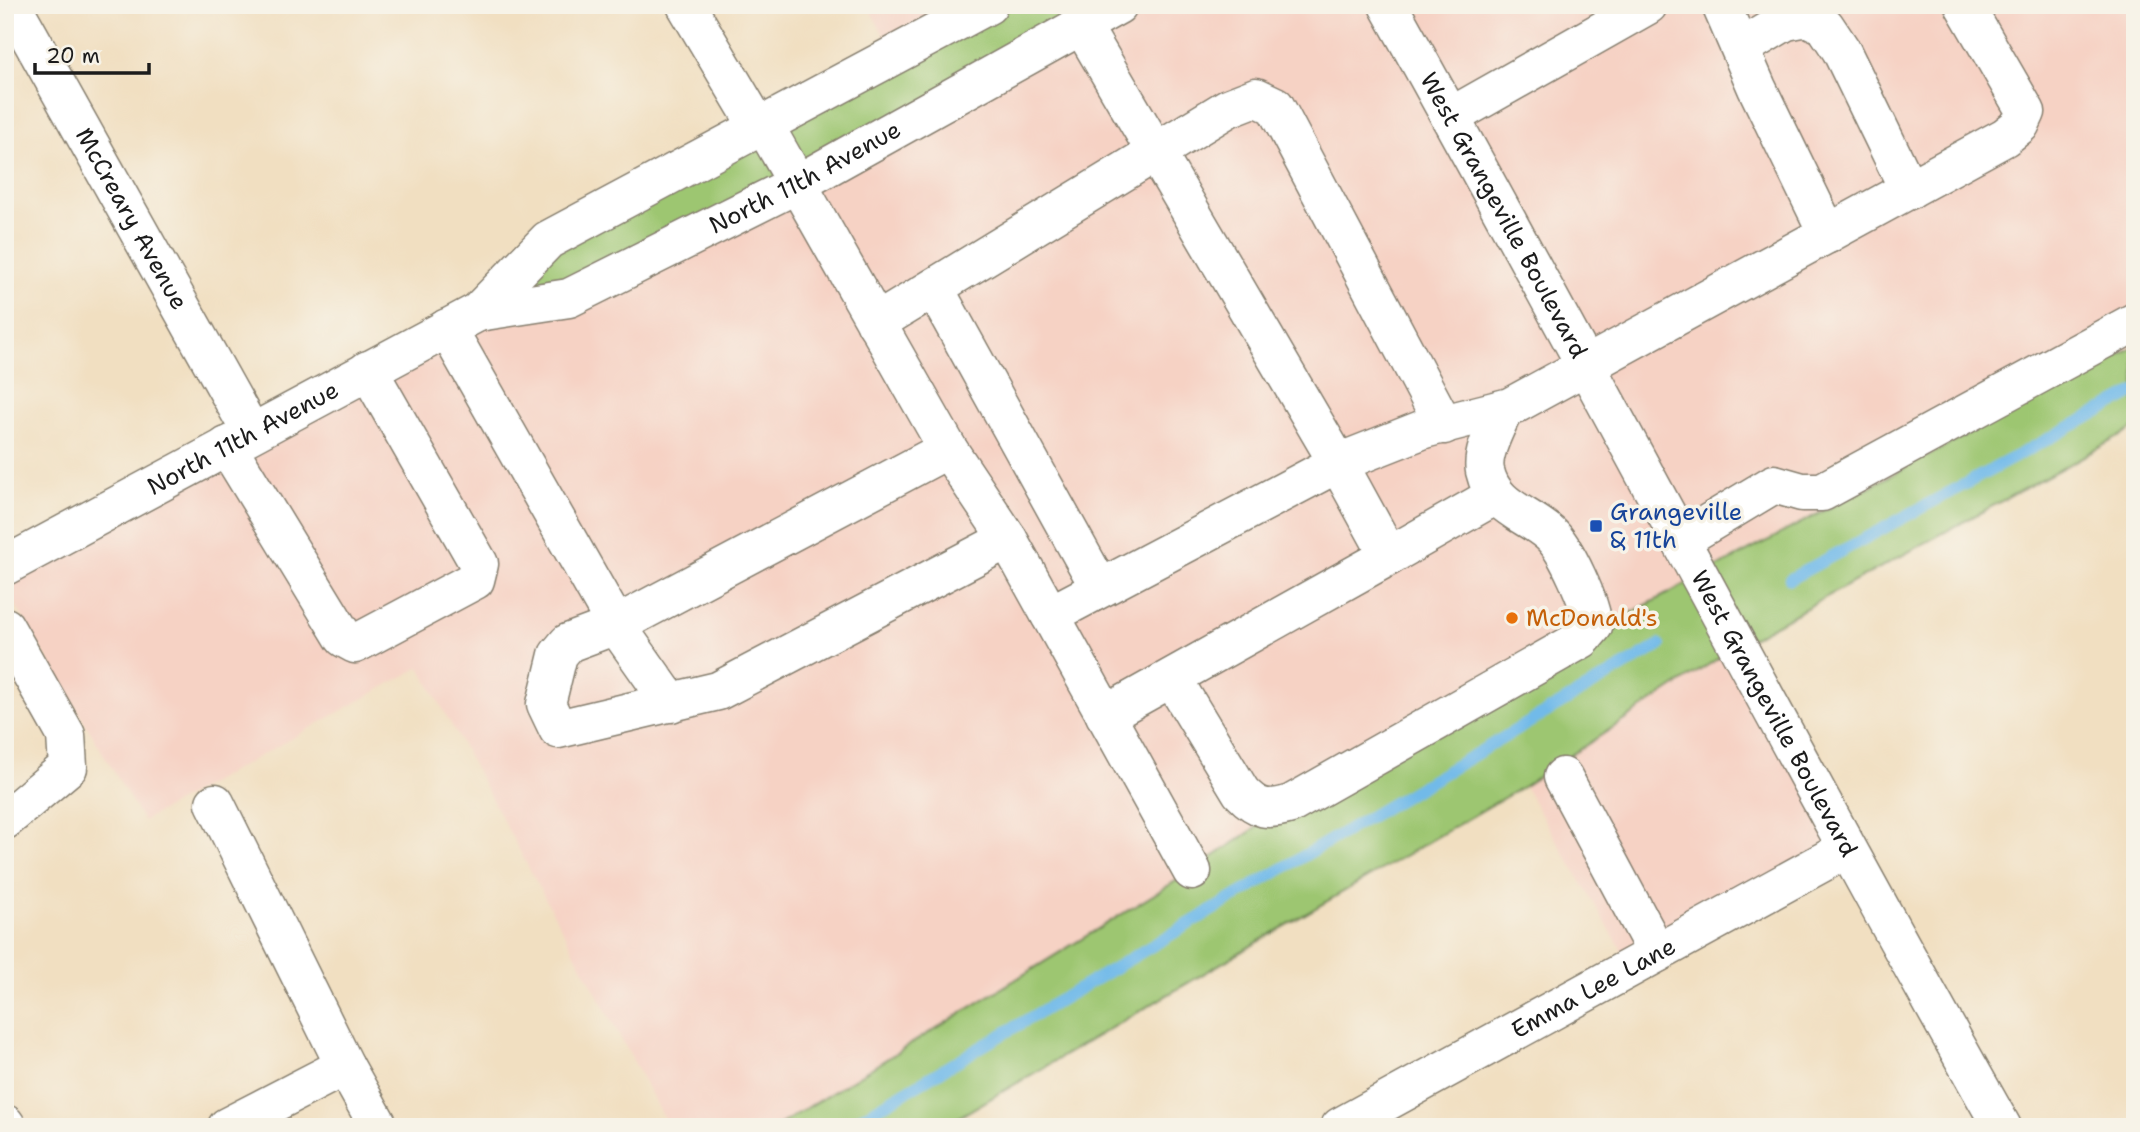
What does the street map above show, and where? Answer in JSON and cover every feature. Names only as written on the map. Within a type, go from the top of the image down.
[{"type":"main road","name":"McCreary Avenue","points":[[12,5],[344,638],[355,645],[475,580],[479,564],[368,370]]},
{"type":"main road","points":[[686,5],[797,184],[948,449],[1008,539],[1192,871]]},
{"type":"main road","name":"North 11th Avenue","points":[[5,566],[462,320],[548,240],[988,5]]},
{"type":"main road","name":"North 11th Avenue","points":[[462,320],[569,298],[797,184],[1118,5]]},
{"type":"main road","name":"West Grangeville Boulevard","points":[[1388,5],[1681,540],[1845,850],[2001,1127]]},
{"type":"main road","points":[[1450,117],[1648,5]]},
{"type":"main road","points":[[1721,5],[1757,88],[1828,234]]},
{"type":"main road","points":[[1050,615],[1339,463],[1424,429],[1504,409],[2005,137],[2020,125],[2026,112],[1964,5]]},
{"type":"main road","points":[[1741,48],[1809,11],[1825,26],[1841,50],[1909,190]]},
{"type":"main road","points":[[1082,26],[1339,463],[1389,556]]},
{"type":"main road","points":[[876,323],[1228,108],[1256,97],[1275,106],[1444,425]]},
{"type":"main road","points":[[934,288],[1100,588]]},
{"type":"main road","points":[[462,320],[616,625],[671,703]]},
{"type":"main road","points":[[1681,540],[1774,484],[1802,492],[1822,492],[2135,322]]},
{"type":"main road","points":[[1172,678],[1241,792],[1255,807],[1270,810],[1292,804],[1582,639],[1593,626],[1591,607],[1552,536],[1509,509],[1496,495],[1485,470],[1504,409]]},
{"type":"main road","points":[[948,449],[616,625],[568,643],[558,655],[546,704],[553,723],[558,729],[718,691],[1008,539]]},
{"type":"main road","points":[[1105,715],[1496,495]]},
{"type":"main road","points":[[5,627],[66,735],[68,767],[5,820]]},
{"type":"main road","points":[[1563,778],[1657,953]]},
{"type":"main road","points":[[215,803],[345,1066],[379,1127]]},
{"type":"main road","name":"Emma Lee Lane","points":[[1340,1127],[1845,850]]},
{"type":"main road","points":[[227,1127],[345,1066]]},
{"type":"shaded area","points":[[867,5],[988,5],[896,56]]},
{"type":"shaded area","points":[[1118,5],[2135,5],[2135,346],[1699,575],[1192,871],[776,1127],[669,1127],[420,667],[143,821],[5,587],[5,566]]},
{"type":"shaded area","points":[[1737,646],[1845,850],[1632,967],[1524,786]]},
{"type":"green space","points":[[988,5],[1118,5],[569,298],[478,312],[548,240]]},
{"type":"green space","points":[[2135,346],[2135,428],[1737,646],[1524,786],[942,1127],[776,1127],[1192,871],[1291,804],[1582,639]]},
{"type":"waterway","points":[[1790,579],[2135,392]]},
{"type":"waterway","points":[[846,1127],[1660,645]]},
{"type":"place","name":"Grangeville & 11th","points":[[1596,526]]},
{"type":"place","name":"McDonald's","points":[[1512,618]]}]
